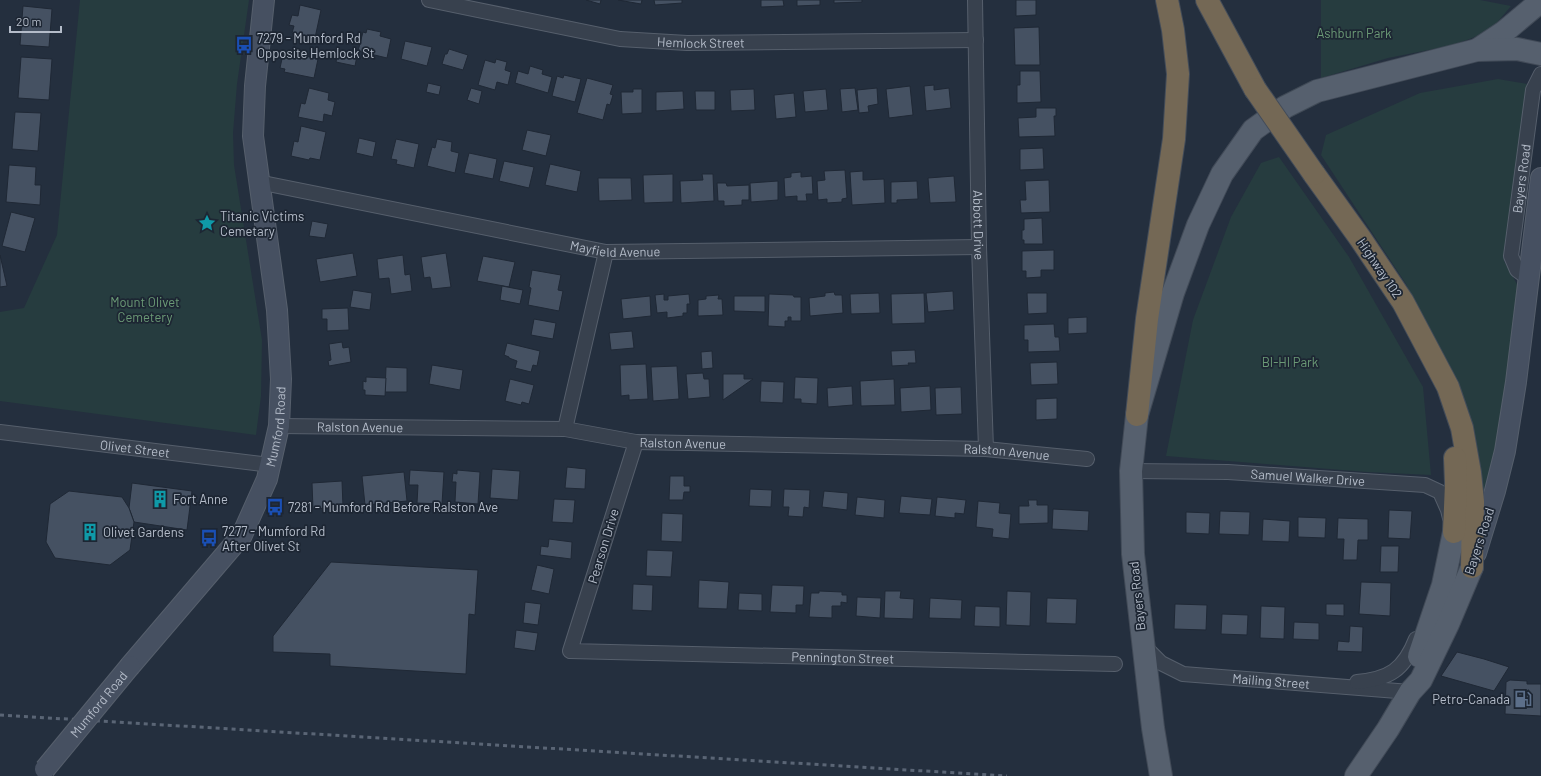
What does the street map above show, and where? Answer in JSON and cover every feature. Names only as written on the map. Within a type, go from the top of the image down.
[{"type":"highway","points":[[1137,415],[1147,319],[1174,138],[1178,74],[1173,30],[1167,0]]},
{"type":"highway","name":"Highway 102","points":[[1207,0],[1255,89],[1360,238],[1403,302],[1448,387],[1462,428],[1473,502],[1472,567]]},
{"type":"highway","points":[[1427,347],[1446,401],[1455,450],[1456,483],[1454,532]]},
{"type":"main road","points":[[1477,50],[1504,32],[1541,1]]},
{"type":"main road","points":[[1477,50],[1517,49],[1541,54]]},
{"type":"main road","name":"Bayers Road","points":[[1160,776],[1152,728],[1133,554],[1131,471],[1137,415],[1173,293],[1198,224],[1222,174],[1253,130],[1285,106],[1317,91],[1477,50]]},
{"type":"main road","points":[[1410,692],[1411,676],[1443,585],[1454,532]]},
{"type":"main road","name":"Bayers Road","points":[[1361,768],[1410,692],[1421,680],[1448,624],[1472,567]]},
{"type":"street","name":"Mumford Road","points":[[42,773],[130,666],[242,535],[267,479],[279,426],[281,379],[277,310],[258,182],[253,136],[255,86],[264,0]]},
{"type":"street","name":"Hemlock Street","points":[[429,0],[620,39],[648,42],[687,43],[976,40]]},
{"type":"street","name":"Abbott Drive","points":[[975,0],[979,247],[986,449]]},
{"type":"street","name":"Bayers Road","points":[[1528,278],[1516,270],[1511,256],[1533,90],[1541,74]]},
{"type":"street","name":"Bayers Road","points":[[1472,567],[1506,451],[1541,178]]},
{"type":"street","name":"Mayfield Avenue","points":[[258,182],[606,252],[979,247]]},
{"type":"street","points":[[565,429],[606,252]]},
{"type":"street","name":"Ralston Avenue","points":[[279,426],[565,429],[636,442],[986,449],[1087,459]]},
{"type":"street","name":"Olivet Street","points":[[0,432],[270,464]]},
{"type":"street","name":"Pearson Drive","points":[[570,651],[636,442]]},
{"type":"street","name":"Samuel Walker Drive","points":[[1131,471],[1228,472],[1425,484],[1440,492],[1448,510],[1454,532]]},
{"type":"street","points":[[1328,685],[1370,681],[1384,677],[1401,666],[1411,652],[1442,559],[1448,533],[1448,510]]},
{"type":"street","name":"Mailing Street","points":[[1142,644],[1161,663],[1183,674],[1410,692]]},
{"type":"street","name":"Pennington Street","points":[[570,651],[1115,664]]},
{"type":"green space","name":"Mount Olivet Cemetery","points":[[80,0],[249,0],[237,84],[233,133],[234,165],[262,340],[261,396],[256,435],[0,401],[0,312],[24,308],[57,235]]},
{"type":"green space","name":"Ashburn Park","points":[[1321,0],[1480,0],[1511,6],[1490,31],[1454,45],[1388,58],[1321,78]]},
{"type":"green space","points":[[1498,79],[1527,84],[1504,261],[1518,286],[1496,456],[1482,496],[1458,390],[1406,284],[1321,155],[1326,135],[1420,93]]},
{"type":"green space","name":"BI-HI Park","points":[[1279,157],[1349,257],[1423,387],[1431,475],[1367,472],[1166,456],[1193,320],[1231,217],[1261,163]]},
{"type":"building","points":[[586,0],[601,0],[600,4]]},
{"type":"building","points":[[618,0],[642,0],[641,4]]},
{"type":"building","points":[[654,0],[682,0],[682,3],[655,5]]},
{"type":"building","points":[[761,0],[783,0],[784,6],[761,7]]},
{"type":"building","points":[[797,0],[820,0],[820,5],[797,6]]},
{"type":"building","points":[[834,0],[862,0],[862,2],[834,3]]},
{"type":"building","points":[[1016,0],[1036,0],[1036,15],[1016,16]]},
{"type":"building","points":[[300,5],[321,10],[315,38],[292,33],[294,26],[289,25],[292,15],[298,16]]},
{"type":"building","points":[[23,6],[52,9],[49,47],[20,45]]},
{"type":"building","points":[[1039,27],[1040,65],[1015,65],[1014,28]]},
{"type":"building","points":[[367,29],[381,32],[380,36],[391,39],[387,58],[358,51],[363,32],[366,33]]},
{"type":"building","points":[[405,41],[432,47],[427,66],[401,59]]},
{"type":"building","points":[[449,49],[468,55],[463,70],[442,64],[445,54],[447,54]]},
{"type":"building","points":[[289,52],[318,59],[314,78],[284,72],[285,69],[280,68],[283,54],[288,55]]},
{"type":"building","points":[[338,52],[357,56],[355,66],[336,62]]},
{"type":"building","points":[[21,57],[52,59],[49,100],[18,98]]},
{"type":"building","points":[[496,59],[507,62],[505,70],[511,72],[508,85],[497,82],[495,90],[478,85],[485,60],[495,63]]},
{"type":"building","points":[[530,66],[543,70],[542,74],[552,77],[548,93],[515,83],[518,71],[528,74]]},
{"type":"building","points":[[1020,71],[1040,71],[1041,102],[1017,103],[1017,85],[1020,85]]},
{"type":"building","points":[[564,75],[581,79],[575,102],[552,96],[557,76],[563,78]]},
{"type":"building","points":[[587,78],[613,85],[610,94],[613,95],[610,105],[607,104],[603,120],[577,113]]},
{"type":"building","points":[[428,83],[441,86],[439,95],[426,92]]},
{"type":"building","points":[[934,85],[934,90],[949,88],[951,108],[926,111],[924,86]]},
{"type":"building","points":[[910,86],[913,115],[889,118],[886,89]]},
{"type":"building","points":[[309,88],[329,93],[328,100],[335,102],[332,116],[324,114],[323,122],[298,117],[301,103],[305,104]]},
{"type":"building","points":[[471,88],[482,91],[479,104],[467,100]]},
{"type":"building","points":[[855,88],[858,110],[842,112],[840,89]]},
{"type":"building","points":[[877,88],[878,104],[868,106],[869,112],[859,113],[857,90]]},
{"type":"building","points":[[633,89],[642,89],[642,113],[622,114],[621,92],[633,92]]},
{"type":"building","points":[[754,89],[755,110],[731,111],[730,90]]},
{"type":"building","points":[[826,89],[828,110],[805,112],[803,91]]},
{"type":"building","points":[[683,91],[684,109],[656,111],[656,92]]},
{"type":"building","points":[[695,91],[715,91],[715,110],[696,110]]},
{"type":"building","points":[[794,93],[796,117],[776,119],[774,95]]},
{"type":"building","points":[[1036,108],[1056,108],[1056,116],[1054,116],[1055,136],[1019,137],[1018,118],[1036,117]]},
{"type":"building","points":[[15,112],[41,113],[38,151],[12,149]]},
{"type":"building","points":[[301,126],[326,132],[320,160],[310,158],[309,160],[291,156],[294,141],[298,142]]},
{"type":"building","points":[[527,130],[551,135],[546,156],[522,150]]},
{"type":"building","points":[[359,138],[376,142],[373,157],[356,153]]},
{"type":"building","points":[[396,139],[419,144],[414,168],[396,164],[397,160],[391,159]]},
{"type":"building","points":[[437,139],[452,142],[451,151],[459,153],[455,173],[427,166],[432,147],[435,148]]},
{"type":"building","points":[[1043,148],[1044,169],[1020,170],[1020,149]]},
{"type":"building","points":[[469,153],[497,159],[493,179],[464,173]]},
{"type":"building","points":[[504,161],[534,167],[529,188],[499,181]]},
{"type":"building","points":[[550,164],[581,171],[577,192],[545,185]]},
{"type":"building","points":[[9,165],[36,167],[35,185],[41,185],[40,205],[6,202]]},
{"type":"building","points":[[845,170],[847,198],[842,199],[842,202],[827,203],[827,199],[818,200],[817,181],[825,180],[824,171]]},
{"type":"building","points":[[863,171],[863,180],[884,179],[885,203],[852,205],[850,172]]},
{"type":"building","points":[[801,172],[801,177],[812,176],[813,194],[806,194],[807,201],[797,201],[797,196],[785,197],[784,178],[791,177],[791,173]]},
{"type":"building","points":[[673,174],[673,202],[644,203],[643,175]]},
{"type":"building","points":[[702,174],[713,174],[714,201],[681,203],[680,181],[703,180]]},
{"type":"building","points":[[954,176],[956,202],[930,203],[928,178]]},
{"type":"building","points":[[598,178],[631,178],[632,200],[599,201]]},
{"type":"building","points":[[1049,180],[1050,212],[1021,213],[1020,200],[1026,200],[1025,181]]},
{"type":"building","points":[[778,181],[778,200],[751,202],[750,183]]},
{"type":"building","points":[[917,181],[918,199],[897,200],[897,203],[891,203],[891,182]]},
{"type":"building","points":[[717,183],[726,183],[727,186],[749,185],[749,200],[742,200],[742,205],[724,206],[724,201],[718,201]]},
{"type":"building","points":[[11,212],[35,218],[25,252],[2,246]]},
{"type":"building","points":[[1042,218],[1043,244],[1024,244],[1024,240],[1022,240],[1022,230],[1024,230],[1024,219]]},
{"type":"building","points":[[312,221],[328,224],[325,238],[309,236]]},
{"type":"building","points":[[1054,250],[1054,270],[1041,270],[1041,277],[1026,278],[1026,271],[1022,271],[1022,251]]},
{"type":"building","points":[[353,253],[357,276],[320,282],[316,259]]},
{"type":"building","points":[[446,253],[451,287],[432,289],[430,277],[424,278],[421,257]]},
{"type":"building","points":[[0,255],[7,286],[0,287]]},
{"type":"building","points":[[403,255],[405,275],[410,274],[412,291],[391,294],[389,278],[379,279],[377,259]]},
{"type":"building","points":[[483,256],[515,262],[509,287],[477,281]]},
{"type":"building","points":[[532,270],[561,275],[558,290],[563,291],[559,311],[528,305]]},
{"type":"building","points":[[502,286],[523,290],[520,304],[500,300]]},
{"type":"building","points":[[353,290],[372,293],[370,310],[350,307]]},
{"type":"building","points":[[953,291],[954,310],[928,312],[926,293]]},
{"type":"building","points":[[834,292],[835,295],[842,295],[843,313],[810,316],[809,298],[825,296],[825,293]]},
{"type":"building","points":[[879,293],[880,313],[851,314],[850,294]]},
{"type":"building","points":[[924,293],[925,323],[892,324],[891,294]]},
{"type":"building","points":[[1027,293],[1047,293],[1047,313],[1028,314]]},
{"type":"building","points":[[664,294],[664,300],[668,300],[668,296],[689,294],[690,304],[687,304],[687,313],[683,313],[683,316],[667,318],[667,312],[657,313],[655,295]]},
{"type":"building","points":[[769,294],[793,295],[794,297],[801,297],[801,321],[791,321],[791,317],[788,317],[788,321],[785,321],[785,327],[768,326]]},
{"type":"building","points":[[719,295],[718,299],[722,299],[723,315],[698,316],[698,300],[706,299],[706,296]]},
{"type":"building","points":[[650,296],[651,316],[623,319],[621,299]]},
{"type":"building","points":[[734,296],[765,296],[765,312],[734,311]]},
{"type":"building","points":[[348,308],[349,330],[327,331],[327,319],[322,319],[322,309]]},
{"type":"building","points":[[1087,317],[1087,333],[1068,334],[1068,318]]},
{"type":"building","points":[[534,319],[556,323],[553,339],[531,335]]},
{"type":"building","points":[[1054,324],[1055,337],[1059,337],[1060,351],[1028,352],[1028,340],[1024,340],[1024,325]]},
{"type":"building","points":[[632,331],[634,348],[611,350],[609,333]]},
{"type":"building","points":[[342,342],[343,348],[349,347],[351,362],[329,366],[328,361],[331,360],[329,344]]},
{"type":"building","points":[[507,343],[540,351],[537,366],[533,365],[531,372],[515,368],[517,361],[504,355]]},
{"type":"building","points":[[915,350],[916,363],[892,366],[891,351]]},
{"type":"building","points":[[712,351],[713,368],[702,369],[701,352]]},
{"type":"building","points":[[1057,362],[1058,384],[1031,385],[1030,363]]},
{"type":"building","points":[[646,364],[648,399],[629,400],[629,395],[621,396],[620,365]]},
{"type":"building","points":[[432,365],[463,370],[460,390],[429,384]]},
{"type":"building","points":[[677,366],[679,399],[653,401],[651,367]]},
{"type":"building","points":[[386,367],[407,368],[407,392],[385,392]]},
{"type":"building","points":[[703,373],[704,379],[709,379],[710,397],[688,399],[686,374]]},
{"type":"building","points":[[723,374],[744,374],[744,379],[753,379],[723,400]]},
{"type":"building","points":[[366,377],[386,378],[385,396],[365,395],[365,390],[363,390],[363,381],[366,382]]},
{"type":"building","points":[[795,377],[818,378],[817,404],[801,403],[801,399],[794,399]]},
{"type":"building","points":[[510,379],[534,385],[529,404],[522,402],[521,405],[505,401]]},
{"type":"building","points":[[894,379],[895,405],[861,406],[860,381]]},
{"type":"building","points":[[761,381],[784,382],[783,403],[760,402]]},
{"type":"building","points":[[852,386],[853,405],[828,407],[827,388]]},
{"type":"building","points":[[930,386],[931,410],[901,412],[900,388]]},
{"type":"building","points":[[961,387],[962,414],[936,415],[935,388]]},
{"type":"building","points":[[1057,398],[1057,419],[1036,420],[1036,399]]},
{"type":"building","points":[[567,467],[586,469],[585,489],[565,488]]},
{"type":"building","points":[[492,469],[520,471],[518,500],[490,498]]},
{"type":"building","points":[[410,470],[444,472],[442,504],[417,503],[418,485],[409,485]]},
{"type":"building","points":[[457,470],[480,472],[478,504],[455,502],[456,482],[452,482],[453,473],[457,474]]},
{"type":"building","points":[[404,472],[407,501],[365,505],[362,476]]},
{"type":"building","points":[[670,476],[684,476],[684,486],[690,486],[690,492],[684,492],[683,500],[669,500]]},
{"type":"building","points":[[342,481],[343,507],[313,509],[312,483]]},
{"type":"building","name":"Fort Anne","points":[[132,483],[192,491],[187,530],[134,522],[129,508]]},
{"type":"building","points":[[750,489],[772,490],[771,507],[749,506]]},
{"type":"building","points":[[784,489],[810,490],[809,508],[804,507],[803,517],[788,516],[789,507],[783,507]]},
{"type":"building","name":"Olivet Gardens","points":[[69,491],[122,497],[129,508],[134,522],[130,550],[110,565],[55,558],[46,542],[50,504]]},
{"type":"building","points":[[824,491],[848,493],[847,510],[822,507]]},
{"type":"building","points":[[901,496],[932,499],[930,515],[899,513]]},
{"type":"building","points":[[857,497],[885,500],[884,518],[855,515]]},
{"type":"building","points":[[937,497],[966,500],[964,514],[955,513],[955,518],[935,516]]},
{"type":"building","points":[[554,499],[575,500],[573,523],[552,522]]},
{"type":"building","points":[[1028,500],[1037,500],[1037,505],[1048,505],[1048,523],[1019,524],[1019,506],[1029,506]]},
{"type":"building","points":[[978,501],[1000,503],[999,513],[1011,514],[1009,539],[992,537],[993,529],[976,527]]},
{"type":"building","points":[[1053,509],[1089,511],[1088,531],[1052,529]]},
{"type":"building","points":[[1389,510],[1412,511],[1410,539],[1388,538]]},
{"type":"building","points":[[1220,511],[1250,512],[1249,535],[1219,534]]},
{"type":"building","points":[[1186,512],[1210,513],[1209,534],[1186,533]]},
{"type":"building","points":[[662,513],[683,514],[682,542],[661,541]]},
{"type":"building","points":[[1298,517],[1326,518],[1325,538],[1298,537]]},
{"type":"building","points":[[1338,518],[1368,519],[1368,540],[1358,540],[1357,560],[1343,560],[1344,539],[1337,539]]},
{"type":"building","points":[[1263,519],[1290,521],[1289,542],[1262,541]]},
{"type":"building","points":[[549,539],[572,542],[571,559],[540,555],[541,546],[548,547]]},
{"type":"building","points":[[1381,546],[1399,546],[1398,572],[1380,572]]},
{"type":"building","points":[[647,550],[673,551],[671,577],[646,576]]},
{"type":"building","points":[[331,562],[478,570],[475,615],[469,614],[466,674],[330,666],[330,654],[273,652],[273,636]]},
{"type":"building","points":[[537,565],[554,569],[549,594],[531,590]]},
{"type":"building","points":[[699,580],[729,582],[727,609],[698,608]]},
{"type":"building","points":[[1361,582],[1391,583],[1390,616],[1359,614]]},
{"type":"building","points":[[633,584],[653,585],[652,611],[632,610]]},
{"type":"building","points":[[772,585],[804,586],[803,605],[796,605],[796,613],[770,612]]},
{"type":"building","points":[[819,591],[842,592],[842,595],[847,595],[847,603],[841,602],[841,606],[832,606],[832,618],[809,617],[811,593],[819,593]]},
{"type":"building","points":[[885,591],[901,591],[900,598],[914,599],[913,619],[884,618]]},
{"type":"building","points":[[1007,591],[1031,592],[1030,626],[1006,625]]},
{"type":"building","points":[[739,593],[762,594],[762,611],[738,610]]},
{"type":"building","points":[[857,597],[881,598],[880,618],[856,616]]},
{"type":"building","points":[[930,598],[962,600],[961,619],[929,618]]},
{"type":"building","points":[[1047,598],[1077,599],[1076,624],[1046,623]]},
{"type":"building","points":[[525,602],[541,604],[538,625],[523,623]]},
{"type":"building","points":[[1175,604],[1207,605],[1206,630],[1174,629]]},
{"type":"building","points":[[1326,604],[1344,604],[1344,616],[1326,615]]},
{"type":"building","points":[[975,606],[1000,607],[1000,627],[974,626]]},
{"type":"building","points":[[1261,606],[1285,607],[1284,639],[1260,638]]},
{"type":"building","points":[[1222,614],[1248,615],[1247,635],[1221,634]]},
{"type":"building","points":[[1294,622],[1319,623],[1319,640],[1293,639]]},
{"type":"building","points":[[1350,626],[1363,627],[1362,652],[1337,651],[1338,641],[1349,642]]},
{"type":"building","points":[[516,630],[538,633],[535,651],[514,648]]},
{"type":"building","points":[[1457,652],[1509,667],[1494,691],[1441,676]]},
{"type":"building","name":"Petro-Canada","points":[[1510,680],[1527,681],[1527,684],[1541,684],[1541,716],[1505,714],[1506,682]]},
{"type":"railway","points":[[0,715],[1007,776]]},
{"type":"place","name":"7279 - Mumford Rd Opposite Hemlock St","points":[[244,45]]},
{"type":"place","name":"Titanic Victims Cemetary","points":[[207,223]]},
{"type":"place","name":"Fort Anne","points":[[160,499]]},
{"type":"place","name":"7281 - Mumford Rd Before Ralston Ave","points":[[275,507]]},
{"type":"place","name":"Olivet Gardens","points":[[90,532]]},
{"type":"place","name":"7277 - Mumford Rd After Olivet St","points":[[209,538]]},
{"type":"place","name":"Petro-Canada","points":[[1523,699]]}]
